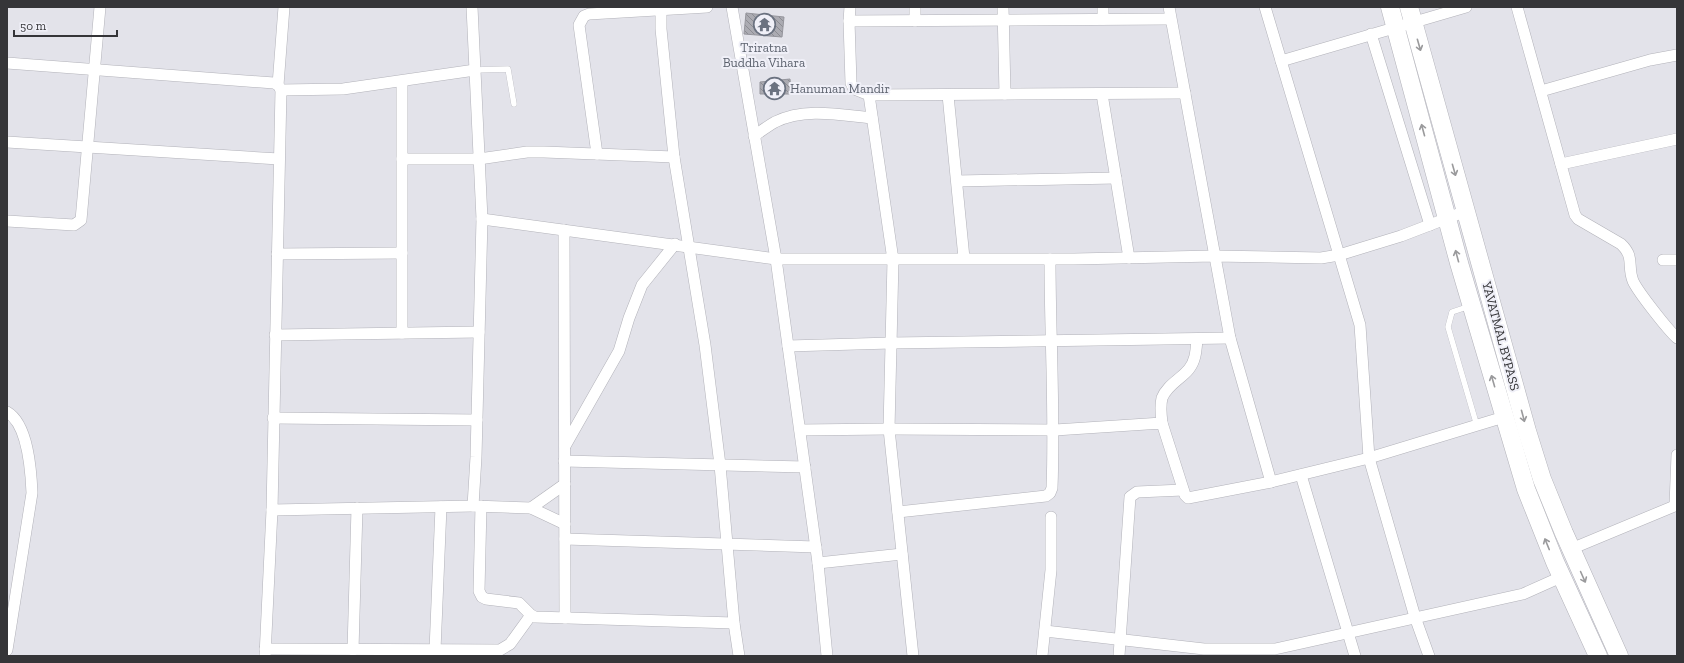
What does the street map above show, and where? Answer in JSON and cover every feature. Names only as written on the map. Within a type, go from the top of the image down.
[{"type":"main road","name":"YAVATMAL BYPASS","points":[[1390,7],[1471,305],[1526,489],[1561,577],[1598,656]]},
{"type":"main road","name":"YAVATMAL BYPASS","points":[[1411,14],[1527,431],[1542,479],[1571,549],[1619,656]]},
{"type":"street","points":[[7,221],[74,225],[81,220],[100,7]]},
{"type":"street","points":[[280,7],[279,159],[272,510],[265,653],[353,650],[500,650],[505,648],[531,615]]},
{"type":"street","points":[[472,7],[482,219],[477,420],[479,590],[482,597],[486,599],[519,603],[535,617],[734,623]]},
{"type":"street","points":[[597,154],[579,25],[580,20],[589,14],[707,7]]},
{"type":"street","points":[[732,7],[776,259],[816,547],[828,656]]},
{"type":"street","points":[[850,7],[848,21],[852,83],[854,89],[869,95],[1185,93]]},
{"type":"street","points":[[915,7],[915,20]]},
{"type":"street","points":[[1003,7],[1005,94]]},
{"type":"street","points":[[1103,7],[1103,19]]},
{"type":"street","points":[[1169,7],[1230,338],[1271,482]]},
{"type":"street","points":[[1265,7],[1360,325],[1368,458],[1415,617],[1429,656]]},
{"type":"street","points":[[1281,61],[1395,27],[1411,14],[1466,7]]},
{"type":"street","points":[[1518,7],[1574,215],[1578,220],[1621,244],[1626,249],[1631,260],[1633,282],[1677,338]]},
{"type":"street","points":[[661,9],[674,157],[705,345],[720,465],[734,623],[739,656]]},
{"type":"street","points":[[848,21],[1170,19]]},
{"type":"street","points":[[1371,34],[1430,226]]},
{"type":"street","points":[[1541,91],[1650,60],[1677,54]]},
{"type":"street","points":[[7,63],[274,83],[279,88],[331,90],[475,70]]},
{"type":"street","points":[[402,81],[402,333]]},
{"type":"street","points":[[948,94],[964,258]]},
{"type":"street","points":[[1102,94],[1129,258]]},
{"type":"street","points":[[869,95],[893,260],[889,429],[913,656]]},
{"type":"street","points":[[754,136],[776,122],[797,115],[818,113],[872,118]]},
{"type":"street","points":[[1561,164],[1677,139]]},
{"type":"street","points":[[7,142],[279,159]]},
{"type":"street","points":[[402,159],[479,159],[527,152],[674,157]]},
{"type":"street","points":[[957,181],[1116,178]]},
{"type":"street","points":[[482,219],[776,259],[1050,259],[1214,256],[1321,258],[1339,255],[1430,226],[1466,211]]},
{"type":"street","points":[[564,230],[564,618]]},
{"type":"street","points":[[565,446],[619,351],[629,318],[642,285],[674,244]]},
{"type":"street","points":[[277,254],[402,253]]},
{"type":"street","points":[[898,512],[1046,496],[1050,493],[1052,488],[1055,430],[1050,341],[1050,259]]},
{"type":"street","points":[[1663,260],[1677,260]]},
{"type":"street","points":[[275,335],[479,332]]},
{"type":"street","points":[[788,346],[891,342],[1230,338]]},
{"type":"street","points":[[1197,339],[1195,356],[1192,364],[1188,370],[1166,391],[1162,399],[1162,423],[1183,490],[1188,498],[1271,482],[1368,458],[1504,417]]},
{"type":"street","points":[[7,412],[18,422],[24,440],[31,472],[32,492],[7,650]]},
{"type":"street","points":[[273,418],[477,420]]},
{"type":"street","points":[[800,430],[1055,430],[1162,423]]},
{"type":"street","points":[[1571,549],[1676,505],[1677,455]]},
{"type":"street","points":[[564,461],[805,467]]},
{"type":"street","points":[[1301,474],[1355,656]]},
{"type":"street","points":[[532,508],[565,484]]},
{"type":"street","points":[[1119,656],[1130,497],[1136,492],[1183,490]]},
{"type":"street","points":[[272,510],[441,506],[532,508],[565,524]]},
{"type":"street","points":[[435,650],[441,506]]},
{"type":"street","points":[[353,650],[357,508]]},
{"type":"street","points":[[1042,656],[1051,570],[1051,517]]},
{"type":"street","points":[[565,539],[816,547]]},
{"type":"street","points":[[818,563],[902,554]]},
{"type":"street","points":[[1045,631],[1121,640],[1204,653],[1275,649],[1523,594],[1561,577]]},
{"type":"lane","points":[[475,70],[508,69],[514,104]]},
{"type":"lane","points":[[1471,305],[1452,312],[1448,327],[1477,426]]},
{"type":"building","name":"Triratna Buddha Vihara","points":[[746,13],[784,17],[782,37],[744,34]]},
{"type":"building","name":"Hanuman Mandir","points":[[790,79],[791,94],[760,94],[760,82]]},
{"type":"place","name":"Triratna Buddha Vihara","points":[[764,25]]},
{"type":"place","name":"Hanuman Mandir","points":[[775,88]]}]
